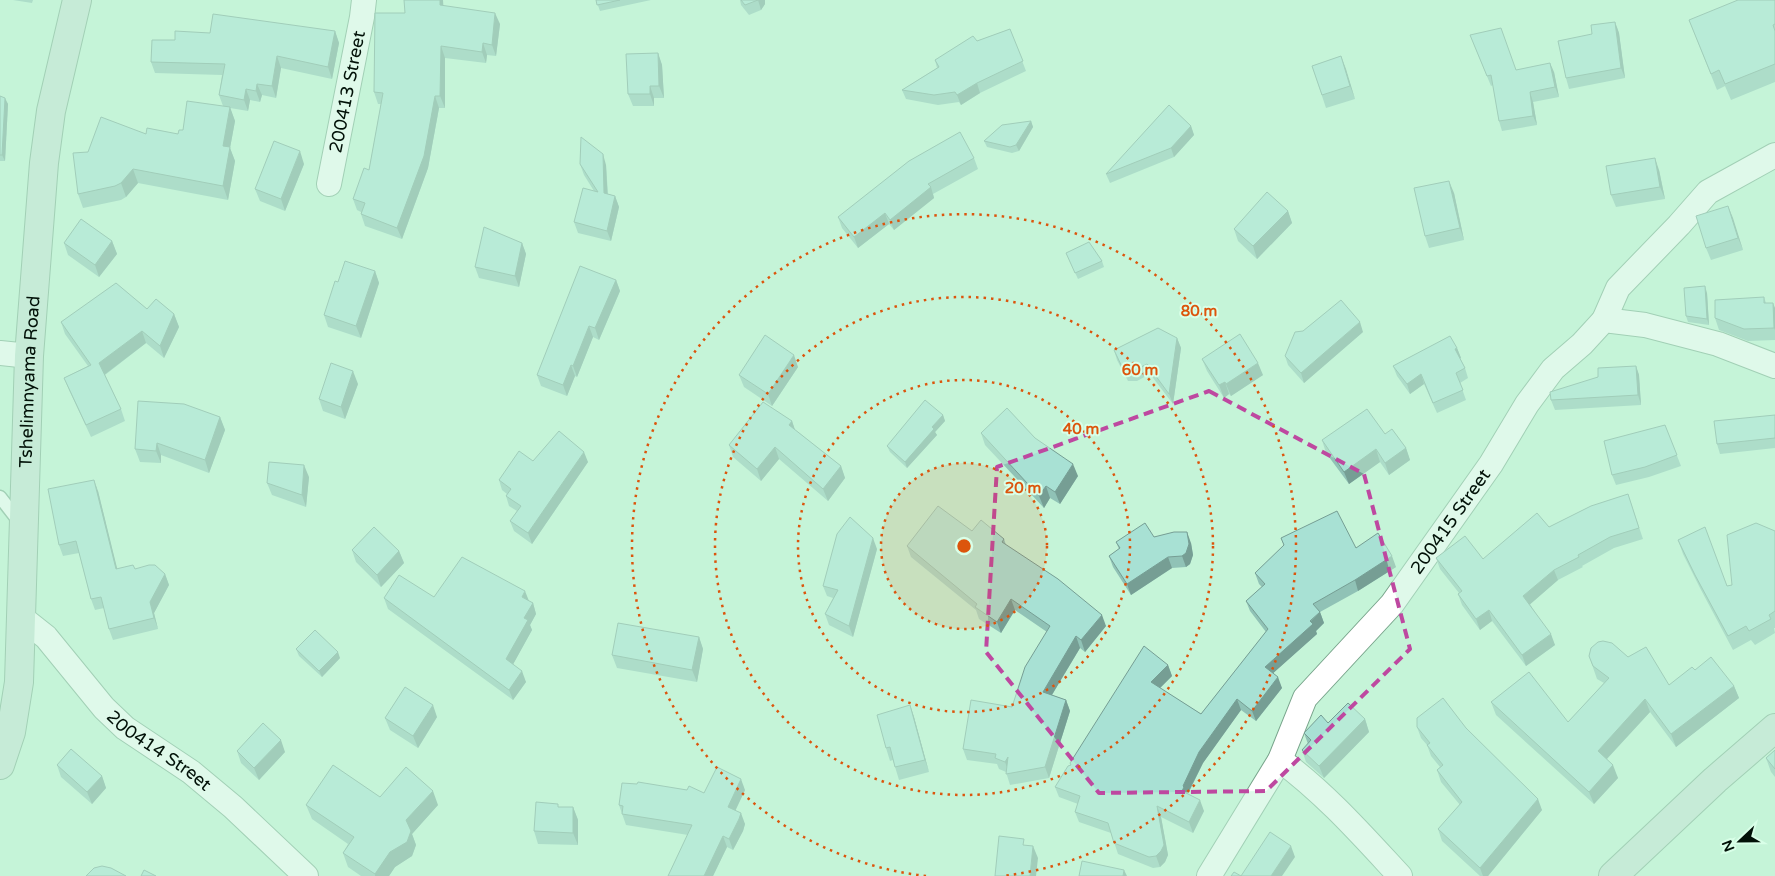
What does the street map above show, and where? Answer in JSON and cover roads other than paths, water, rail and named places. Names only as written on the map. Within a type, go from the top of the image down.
[{"type":"street","name":"Tshelimnyama Road","points":[[0,765],[10,732],[19,682],[29,356],[45,154],[51,111],[77,0]]},
{"type":"street","name":"200413 Street","points":[[329,184],[364,0]]},
{"type":"street","name":"200415 Street","points":[[1210,876],[1280,760],[1305,698],[1392,604],[1491,464],[1527,404],[1553,369],[1582,344],[1604,320],[1618,288],[1708,192],[1775,155]]},
{"type":"street","points":[[1604,320],[1645,325],[1718,344],[1775,366]]},
{"type":"street","points":[[0,354],[29,356]]},
{"type":"street","name":"200414 Street","points":[[22,618],[46,637],[104,708],[125,728],[198,778],[233,807],[306,876]]},
{"type":"street","points":[[1613,876],[1715,780],[1775,728]]},
{"type":"street","points":[[1280,760],[1307,780],[1358,830],[1400,876]]},
{"type":"lane","points":[[0,497],[24,528]]}]
